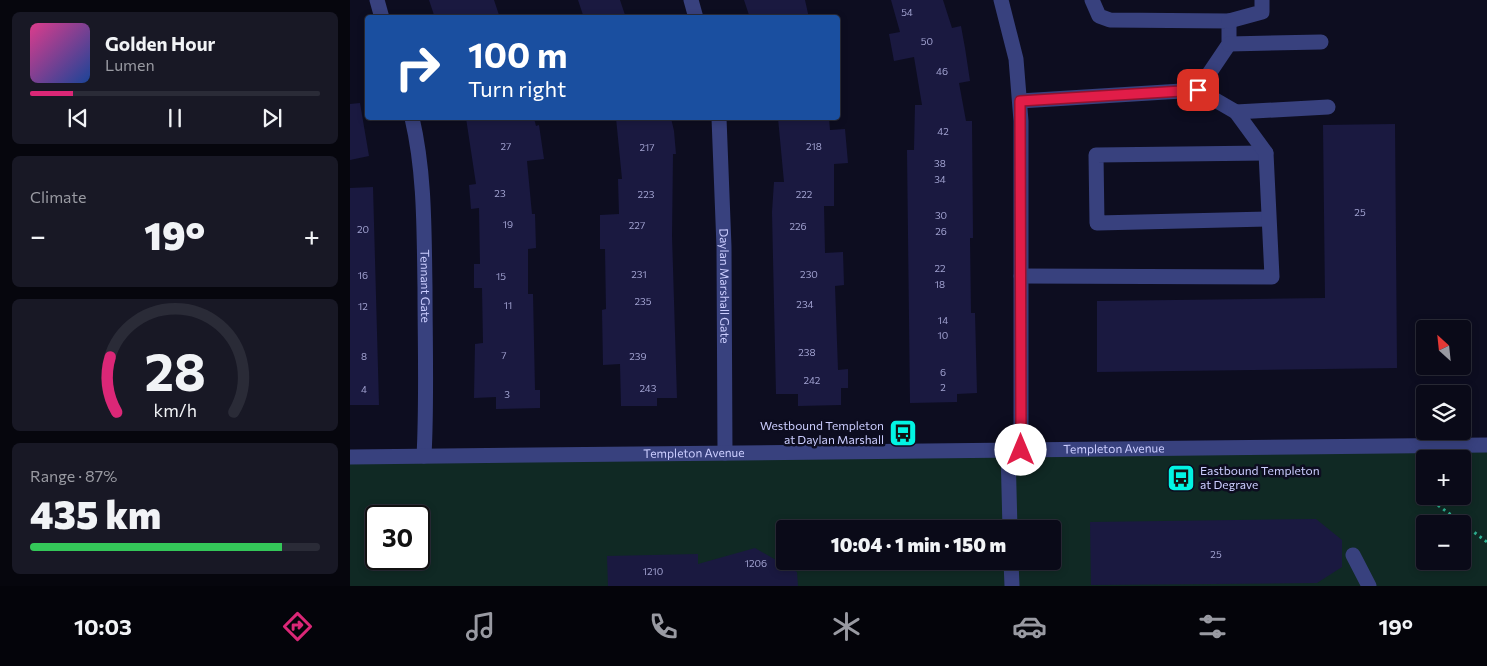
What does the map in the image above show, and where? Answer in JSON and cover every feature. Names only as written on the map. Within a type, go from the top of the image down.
[{"type":"street","points":[[376,0],[381,15]]},
{"type":"street","points":[[691,0],[695,15]]},
{"type":"street","points":[[1001,0],[1016,59],[1020,101],[1021,276],[1010,520]]},
{"type":"street","points":[[1092,0],[1099,16],[1110,20],[1229,21],[1262,12],[1262,0]]},
{"type":"street","points":[[1198,90],[1229,44],[1229,21]]},
{"type":"street","points":[[1229,44],[1321,42]]},
{"type":"street","points":[[1020,101],[1198,90],[1236,112],[1266,153],[1272,277],[1021,276]]},
{"type":"street","points":[[1236,112],[1328,107]]},
{"type":"street","name":"Tennant Gate","points":[[412,120],[420,163],[424,244],[426,404],[424,456]]},
{"type":"street","name":"Daylan Marshall Gate","points":[[719,120],[724,247],[725,453]]},
{"type":"street","points":[[1266,153],[1096,155],[1097,223],[1268,219]]},
{"type":"street","name":"Templeton Avenue","points":[[350,457],[1487,445]]},
{"type":"street","points":[[1353,555],[1369,586]]},
{"type":"street","points":[[1011,570],[1012,586]]},
{"type":"path","points":[[1438,505],[1487,542]]},
{"type":"green space","points":[[1487,445],[1487,586],[350,586],[350,457]]},
{"type":"building","points":[[429,0],[494,0],[499,15],[434,15]]},
{"type":"building","points":[[578,0],[620,0],[625,15],[583,15]]},
{"type":"building","points":[[744,0],[805,0],[808,15],[749,15]]},
{"type":"building","points":[[891,0],[943,0],[952,28],[961,26],[965,48],[970,81],[959,83],[966,121],[972,121],[973,238],[970,238],[971,313],[975,313],[977,393],[957,394],[957,402],[910,403],[907,150],[914,150],[915,105],[922,105],[914,57],[894,61],[889,34],[900,32]]},
{"type":"building","points":[[360,103],[369,156],[350,160],[350,104]]},
{"type":"building","points":[[466,120],[534,120],[536,126],[539,125],[544,159],[527,161],[532,214],[535,214],[536,248],[528,249],[528,294],[533,294],[535,390],[540,390],[540,408],[496,409],[496,397],[474,398],[475,344],[483,343],[482,288],[474,288],[474,264],[480,264],[479,208],[471,209],[469,185],[476,184]]},
{"type":"building","points":[[616,120],[671,120],[676,154],[673,154],[672,236],[677,398],[657,398],[657,406],[621,406],[620,364],[603,365],[602,310],[606,309],[605,249],[600,249],[600,215],[619,214],[618,179],[622,179]]},
{"type":"building","points":[[778,120],[829,120],[830,130],[845,129],[848,163],[834,164],[834,206],[824,206],[825,253],[843,252],[844,285],[835,286],[838,370],[848,369],[848,388],[841,388],[841,405],[798,406],[798,394],[776,394],[772,212],[774,182],[784,182]]},
{"type":"building","points":[[1395,124],[1397,368],[1097,372],[1097,301],[1325,298],[1323,125]]},
{"type":"building","points":[[373,187],[379,405],[350,405],[350,188]]},
{"type":"building","points":[[1316,519],[1342,540],[1342,567],[1317,583],[1091,585],[1090,522]]},
{"type":"building","points":[[755,548],[776,560],[776,570],[794,570],[797,572],[798,586],[608,586],[607,556],[698,554],[698,564]]},
{"type":"place","name":"Westbound Templeton at Daylan Marshall","points":[[903,433]]},
{"type":"place","name":"Eastbound Templeton at Degrave","points":[[1181,478]]},
{"type":"route","points":[[1021,450],[1020,101],[1198,90]]}]
